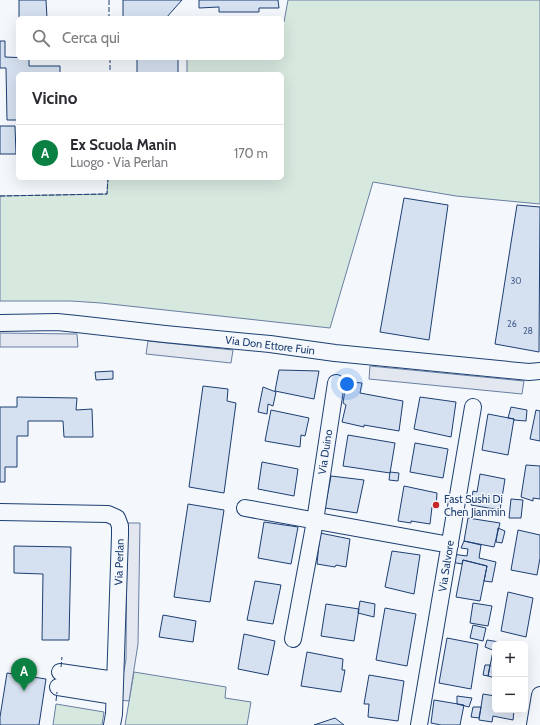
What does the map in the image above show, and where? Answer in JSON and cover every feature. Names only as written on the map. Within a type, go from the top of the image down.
[{"type":"street","name":"Via Don Ettore Fuin","points":[[0,323],[57,322],[270,344],[335,353],[529,372],[540,371]]},
{"type":"street","name":"Via Duino","points":[[293,639],[315,521],[336,383]]},
{"type":"street","name":"Via Salvore","points":[[419,725],[473,407]]},
{"type":"street","points":[[246,508],[450,545]]},
{"type":"street","name":"Via Perlan","points":[[0,512],[108,514],[117,518],[120,526],[120,535],[113,719]]},
{"type":"street","points":[[59,679],[114,688]]},
{"type":"street","points":[[534,725],[540,695]]},
{"type":"shaded area","points":[[288,0],[540,0],[540,204],[456,196],[373,182],[330,328],[101,303],[71,301],[0,301],[0,196],[107,194],[108,180],[284,180],[284,72],[187,72],[187,60],[284,60],[284,22]]},
{"type":"shaded area","points":[[0,333],[77,334],[78,347],[0,347]]},
{"type":"shaded area","points":[[148,341],[233,350],[231,363],[146,354]]},
{"type":"shaded area","points":[[370,366],[524,381],[522,394],[369,379]]},
{"type":"shaded area","points":[[127,523],[140,523],[138,644],[129,701],[119,700],[126,659]]},
{"type":"shaded area","points":[[134,672],[226,687],[225,698],[251,702],[247,725],[125,725]]},
{"type":"shaded area","points":[[56,704],[104,712],[102,725],[53,725]]},
{"type":"building","points":[[19,0],[46,0],[47,16],[19,16]]},
{"type":"building","points":[[123,0],[182,0],[168,16],[123,16]]},
{"type":"building","points":[[199,0],[278,0],[279,8],[259,8],[259,12],[219,12],[219,7],[199,8]]},
{"type":"building","points":[[0,41],[5,41],[5,57],[16,57],[16,60],[29,60],[29,66],[60,66],[60,72],[16,72],[16,120],[7,120],[6,68],[0,68]]},
{"type":"building","points":[[137,60],[178,60],[178,72],[137,72]]},
{"type":"building","points":[[0,126],[15,126],[16,154],[0,154]]},
{"type":"building","points":[[404,198],[448,205],[429,340],[380,332]]},
{"type":"building","points":[[517,205],[540,207],[539,352],[495,344]]},
{"type":"building","points":[[279,370],[319,371],[314,399],[275,391]]},
{"type":"building","points":[[113,371],[113,379],[96,380],[95,372]]},
{"type":"building","points":[[350,382],[362,383],[360,393],[403,401],[399,431],[364,425],[364,427],[342,422],[346,405],[343,403],[345,390],[349,391]]},
{"type":"building","points":[[203,386],[228,389],[227,401],[236,403],[224,493],[189,487]]},
{"type":"building","points":[[263,387],[276,392],[273,406],[268,404],[267,414],[258,412]]},
{"type":"building","points":[[17,397],[77,398],[76,410],[92,409],[93,437],[64,437],[63,421],[28,421],[28,436],[17,436],[17,467],[5,467],[5,482],[0,482],[0,407],[17,407]]},
{"type":"building","points":[[420,397],[456,402],[451,437],[414,429]]},
{"type":"building","points":[[511,407],[527,410],[526,421],[508,418]]},
{"type":"building","points":[[271,410],[309,418],[305,436],[301,435],[300,447],[265,441]]},
{"type":"building","points":[[536,410],[540,411],[540,441],[530,439]]},
{"type":"building","points":[[488,414],[514,419],[508,455],[482,450]]},
{"type":"building","points":[[348,435],[395,443],[390,473],[343,466]]},
{"type":"building","points":[[415,443],[448,449],[443,478],[410,472]]},
{"type":"building","points":[[262,462],[298,469],[294,496],[258,489]]},
{"type":"building","points":[[526,465],[540,466],[540,499],[533,498],[533,501],[521,497]]},
{"type":"building","points":[[390,472],[399,473],[398,481],[389,480]]},
{"type":"building","points":[[480,474],[505,479],[500,510],[471,505],[473,491],[477,492]]},
{"type":"building","points":[[331,476],[364,480],[357,513],[325,508]]},
{"type":"building","points":[[404,486],[437,493],[436,508],[432,507],[430,524],[411,521],[411,523],[398,521]]},
{"type":"building","points":[[511,499],[523,500],[521,518],[509,518]]},
{"type":"building","points":[[188,504],[224,510],[210,602],[174,597]]},
{"type":"building","points":[[468,518],[500,523],[494,547],[464,541]]},
{"type":"building","points":[[264,522],[298,527],[291,564],[258,558]]},
{"type":"building","points":[[498,528],[505,531],[502,543],[496,542]]},
{"type":"building","points":[[518,530],[540,535],[540,558],[537,575],[511,570]]},
{"type":"building","points":[[320,533],[350,539],[346,567],[317,564]]},
{"type":"building","points":[[464,541],[481,545],[479,558],[496,562],[492,582],[484,581],[487,566],[463,560],[462,564],[451,562],[452,554],[467,556],[468,549],[461,548]]},
{"type":"building","points":[[14,546],[71,547],[69,640],[42,640],[43,574],[14,573]]},
{"type":"building","points":[[392,551],[420,555],[414,594],[385,587]]},
{"type":"building","points":[[463,560],[487,566],[480,601],[456,597]]},
{"type":"building","points":[[255,581],[281,585],[273,624],[247,620]]},
{"type":"building","points":[[508,592],[533,598],[526,637],[501,631]]},
{"type":"building","points":[[360,601],[375,604],[374,617],[358,613]]},
{"type":"building","points":[[473,603],[492,606],[488,626],[470,623]]},
{"type":"building","points":[[326,604],[359,609],[354,641],[321,636]]},
{"type":"building","points":[[385,608],[416,614],[407,666],[376,660]]},
{"type":"building","points":[[163,615],[196,621],[193,642],[159,637]]},
{"type":"building","points":[[473,625],[486,628],[483,641],[470,638]]},
{"type":"building","points":[[244,634],[275,641],[268,675],[238,669]]},
{"type":"building","points":[[447,638],[478,644],[471,689],[439,683]]},
{"type":"building","points":[[487,640],[493,641],[492,650],[485,647]]},
{"type":"building","points":[[307,652],[343,659],[342,670],[345,670],[341,692],[301,686]]},
{"type":"building","points":[[492,656],[492,677],[488,676]]},
{"type":"building","points":[[485,665],[490,665],[488,676],[483,675]]},
{"type":"building","points":[[7,673],[46,679],[39,725],[0,725]]},
{"type":"building","points":[[369,675],[404,681],[398,721],[368,717],[369,704],[364,704]]},
{"type":"building","points":[[483,694],[492,696],[492,713],[514,713],[513,720],[493,716],[492,722],[479,720]]},
{"type":"building","points":[[457,696],[472,698],[469,707],[457,704]]},
{"type":"building","points":[[434,700],[464,705],[460,725],[441,725],[431,723]]},
{"type":"building","points":[[473,707],[481,707],[479,718],[471,717]]},
{"type":"building","points":[[335,718],[344,725],[314,725]]},
{"type":"fence","points":[[109,0],[109,16]]},
{"type":"fence","points":[[110,60],[110,72]]},
{"type":"fence","points":[[0,196],[107,194],[108,180]]},
{"type":"fence","points":[[61,667],[62,657]]},
{"type":"fence","points":[[56,701],[57,692]]},
{"type":"place","name":"Fast Sushi Di Chen Jianmin","points":[[436,505]]},
{"type":"place","name":"Ex Scuola Manin","points":[[24,691]]}]
